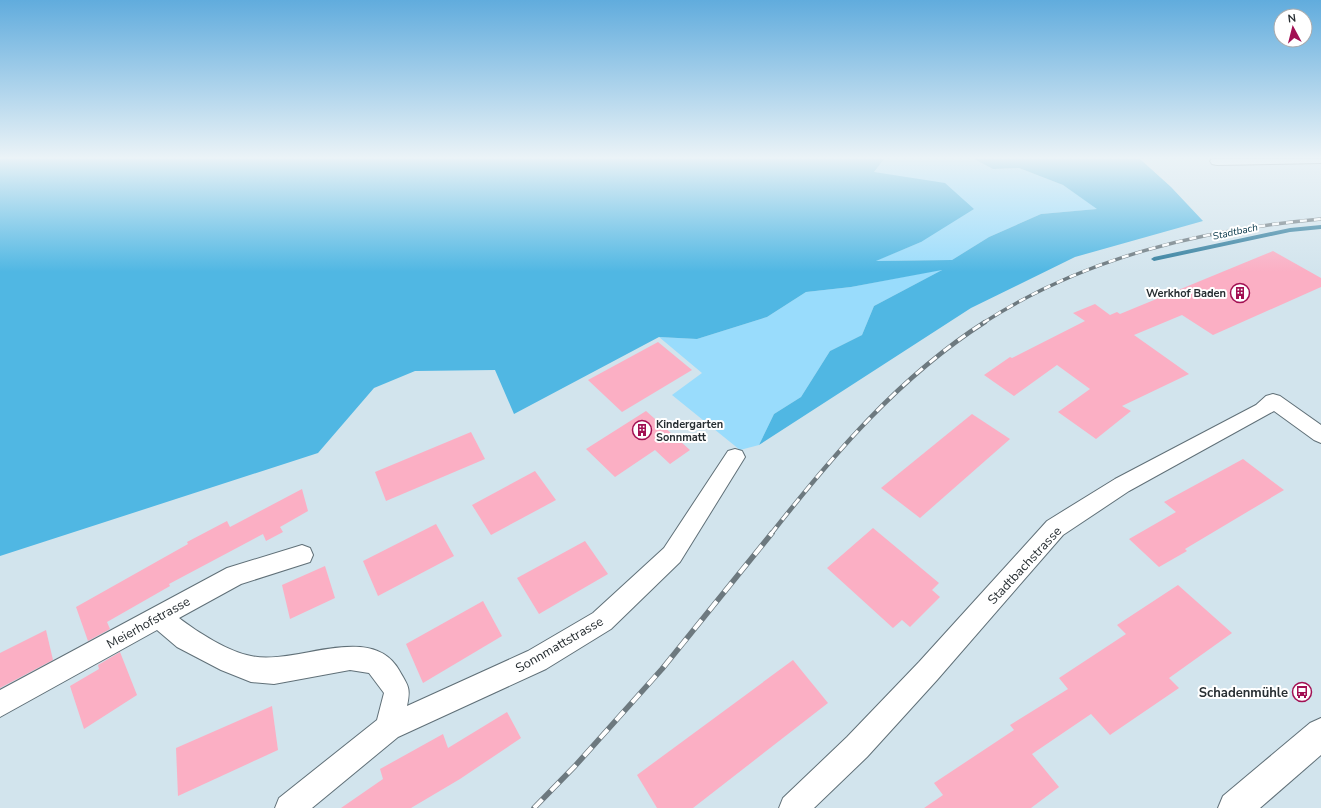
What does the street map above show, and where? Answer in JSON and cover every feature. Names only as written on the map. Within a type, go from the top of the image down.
[{"type":"main road","points":[[1235,808],[1321,734]]},
{"type":"street","name":"Stadtbachstrasse","points":[[793,808],[862,742],[928,671],[1055,528],[1122,485],[1263,410],[1273,401],[1321,435]]},
{"type":"street","name":"Sonnmattstrasse","points":[[289,808],[389,728],[537,660],[602,621],[672,555],[735,457]]},
{"type":"street","name":"Meierhofstrasse","points":[[0,704],[235,575],[302,555]]},
{"type":"street","points":[[158,616],[186,639],[230,661],[251,669],[274,671],[350,658],[376,662],[388,675],[397,691],[389,728]]},
{"type":"shaded area","points":[[0,197],[960,197],[974,209],[921,242],[876,261],[952,260],[989,237],[1041,214],[1097,209],[1080,197],[1180,197],[1203,221],[1075,257],[971,308],[759,445],[774,414],[801,397],[830,351],[862,335],[874,306],[942,270],[851,287],[806,292],[767,317],[697,339],[659,337],[514,414],[495,370],[415,371],[374,388],[318,453],[0,556]]},
{"type":"shaded area","points":[[891,197],[1080,197],[1098,209],[1041,214],[989,237],[952,260],[875,261],[921,242]]},
{"type":"shaded area","points":[[944,269],[874,306],[862,335],[830,351],[801,397],[774,414],[759,445],[740,450],[672,395],[702,373],[659,337],[697,339],[767,317],[806,292],[851,287]]},
{"type":"building","points":[[1273,251],[1321,278],[1321,287],[1213,335],[1182,315],[1134,335],[1189,374],[1122,406],[1131,411],[1096,439],[1058,412],[1090,389],[1057,365],[1014,396],[984,375],[1010,357],[1012,358],[1085,321],[1073,313],[1095,304],[1110,315],[1117,312],[1120,314]]},
{"type":"building","points":[[658,342],[692,370],[622,412],[588,380]]},
{"type":"building","name":"Kindergarten Sonnmatt","points":[[646,411],[690,450],[670,464],[655,450],[615,477],[586,449]]},
{"type":"building","points":[[972,414],[1010,439],[920,518],[881,488]]},
{"type":"building","points":[[471,432],[485,459],[386,501],[375,472]]},
{"type":"building","points":[[1243,459],[1284,490],[1185,549],[1187,551],[1159,567],[1129,539],[1176,512],[1164,502]]},
{"type":"building","points":[[535,471],[556,500],[491,535],[472,505]]},
{"type":"building","points":[[302,489],[308,511],[280,527],[283,532],[266,541],[263,534],[169,584],[170,586],[107,622],[110,629],[88,641],[76,607],[188,544],[187,542],[227,521],[230,527]]},
{"type":"building","points":[[436,524],[454,556],[378,596],[363,561]]},
{"type":"building","points":[[873,528],[939,583],[932,590],[940,597],[910,627],[902,620],[893,628],[827,568]]},
{"type":"building","points":[[585,541],[608,574],[539,614],[517,578]]},
{"type":"building","points":[[325,566],[335,598],[290,619],[282,585]]},
{"type":"building","points":[[1178,585],[1232,633],[1169,678],[1179,688],[1110,735],[1091,714],[1032,754],[1059,787],[1031,808],[924,808],[943,795],[934,783],[1014,730],[1010,725],[1068,689],[1059,678],[1126,634],[1117,625]]},
{"type":"building","points":[[483,601],[502,636],[423,683],[406,644]]},
{"type":"building","points":[[46,630],[53,660],[0,688],[0,653]]},
{"type":"building","points":[[120,652],[137,695],[84,729],[70,686],[99,669],[98,665]]},
{"type":"building","points":[[793,660],[828,703],[693,808],[657,808],[637,775]]},
{"type":"building","points":[[272,706],[278,750],[178,796],[176,748]]},
{"type":"building","points":[[507,712],[521,738],[460,779],[411,808],[341,808],[383,779],[380,769],[443,734],[448,748]]},
{"type":"waterway","name":"Stadtbach","points":[[1154,259],[1290,230],[1321,227]]},
{"type":"railway","points":[[983,323],[1022,300],[1062,280],[1145,250],[1188,239],[1232,231],[1321,219]]},
{"type":"railway","points":[[771,534],[818,475],[896,392],[924,367],[985,322]]},
{"type":"railway","points":[[534,808],[575,766],[662,669],[772,533]]},
{"type":"place","name":"Werkhof Baden","points":[[1240,293]]},
{"type":"place","name":"Kindergarten Sonnmatt","points":[[642,430]]},
{"type":"place","name":"Schadenmühle","points":[[1302,692]]}]
